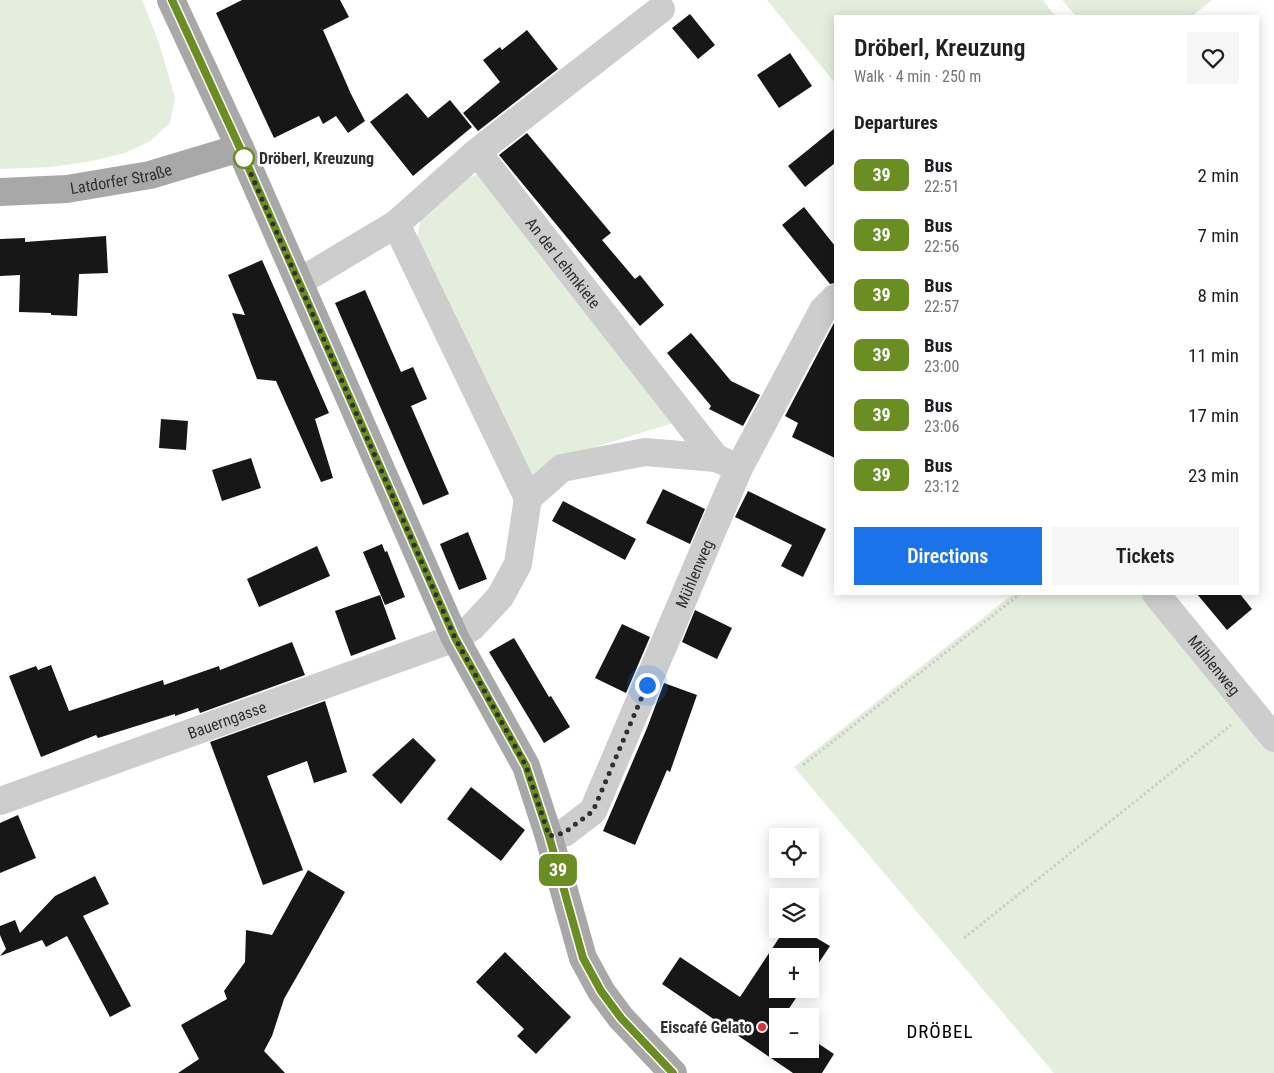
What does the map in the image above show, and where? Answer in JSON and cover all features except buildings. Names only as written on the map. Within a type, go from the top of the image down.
[{"type":"main road","points":[[172,0],[240,148],[455,638],[526,766],[549,836],[583,958],[601,991],[621,1018],[671,1072]]},
{"type":"main road","name":"Latdorfer Straße","points":[[0,192],[67,189],[150,175],[240,148]]},
{"type":"street","points":[[299,282],[396,224],[477,152],[661,9]]},
{"type":"street","name":"An der Lehmkiete","points":[[477,152],[728,463]]},
{"type":"street","points":[[396,224],[528,498],[518,564],[500,597],[472,627],[455,638]]},
{"type":"street","name":"Mühlenweg","points":[[549,836],[564,833],[593,811],[728,463],[823,310],[834,299]]},
{"type":"street","points":[[528,498],[562,468],[645,452],[728,463]]},
{"type":"street","name":"Mühlenweg","points":[[1157,595],[1274,738]]},
{"type":"street","name":"Bauerngasse","points":[[0,801],[455,638]]},
{"type":"path","points":[[803,765],[1019,595]]},
{"type":"path","points":[[964,938],[1251,710]]},
{"type":"green space","points":[[0,0],[142,0],[158,40],[175,97],[170,123],[150,141],[125,153],[92,161],[52,167],[0,169]]},
{"type":"green space","points":[[767,0],[1043,0],[1054,15],[834,15],[834,82]]},
{"type":"green space","points":[[1062,0],[1212,0],[1193,15],[1075,15]]},
{"type":"green space","points":[[476,175],[488,178],[673,423],[550,461],[530,478],[417,238],[423,210],[453,183]]},
{"type":"green space","points":[[1012,595],[1147,595],[1274,750],[1274,1073],[1054,1073],[794,767]]},
{"type":"bus line","name":"39","points":[[172,0],[240,148],[455,638],[526,766],[549,836],[583,958],[601,991],[621,1018],[673,1073]]},
{"type":"place","name":"Dröberl, Kreuzung","points":[[244,158]]},
{"type":"place","name":"Eiscafé Gelato","points":[[762,1027]]},
{"type":"district","name":"DRÖBEL","points":[[940,1031]]},
{"type":"route","points":[[244,158],[455,638],[526,766],[549,836],[564,833],[593,811],[647,685]]}]
